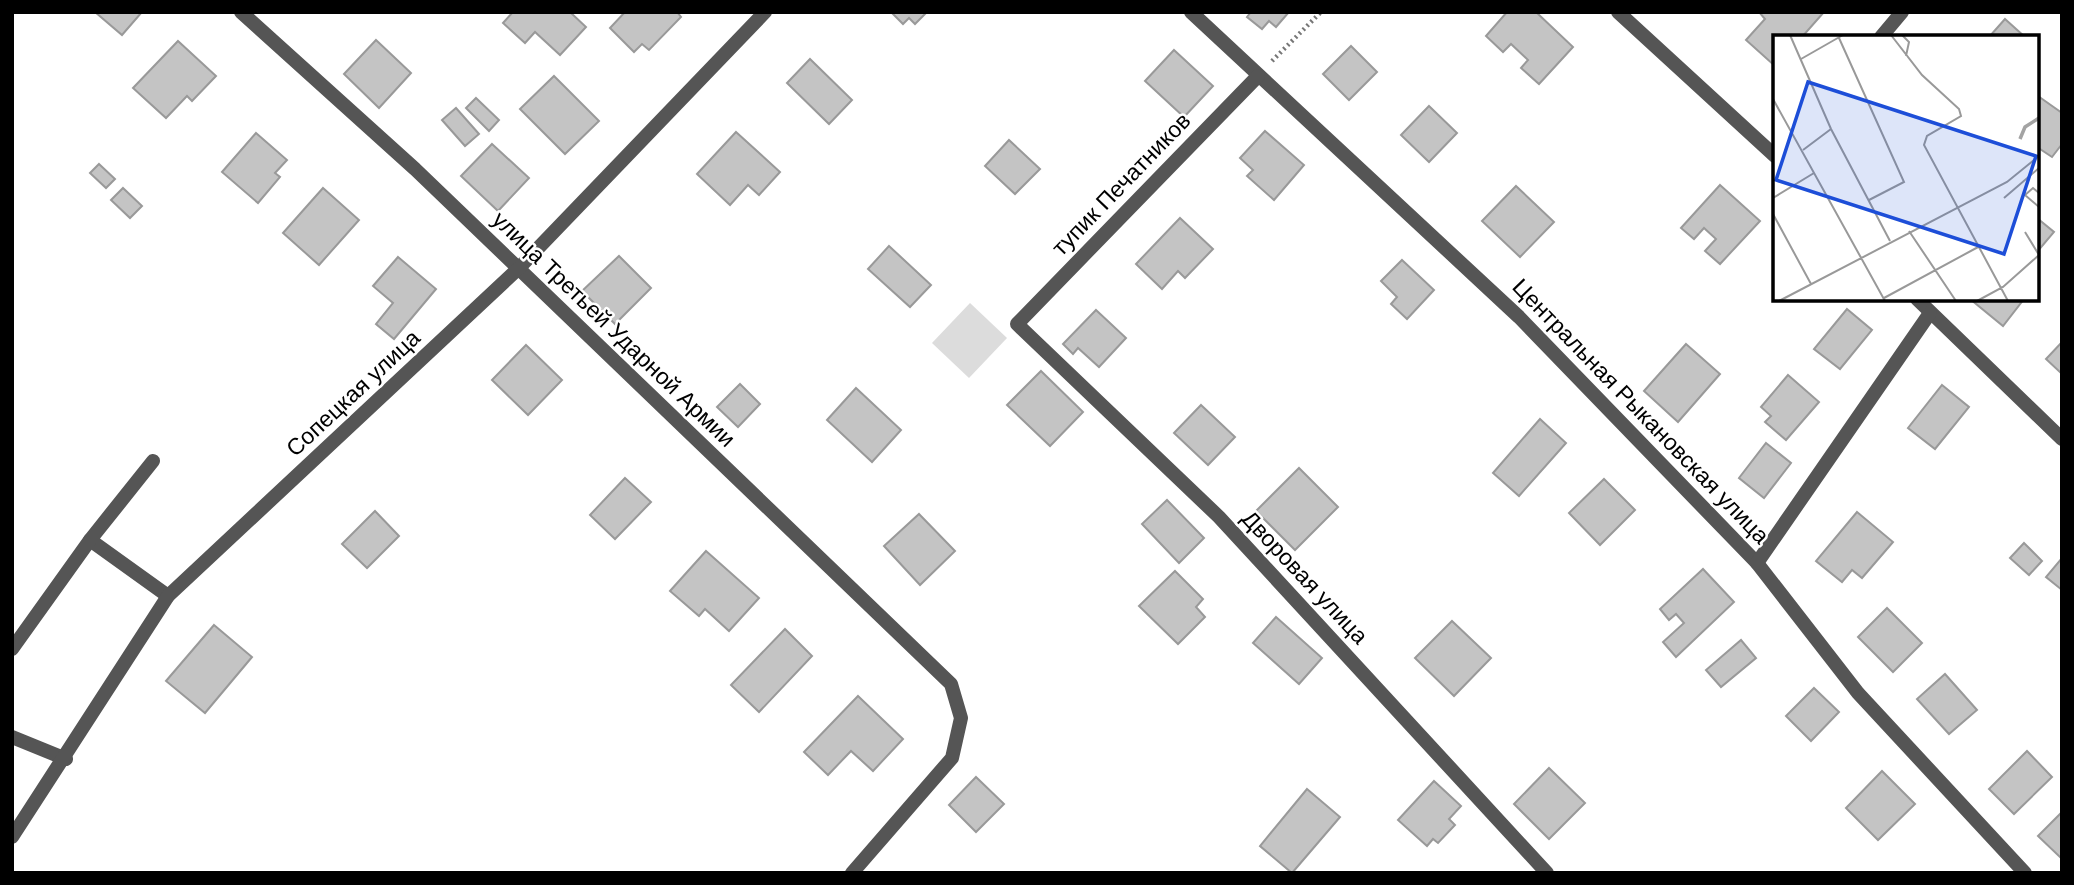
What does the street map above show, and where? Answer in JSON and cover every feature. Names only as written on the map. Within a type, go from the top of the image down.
[{"type":"street","name":"улица Третьей Ударной Армии","points":[[241,12],[415,169],[951,684],[961,718],[952,758],[852,873]]},
{"type":"street","name":"Сопецкая улица","points":[[12,837],[66,759],[168,596],[519,268],[765,12]]},
{"type":"street","name":"Центральная Рыкановская улица","points":[[1191,12],[1519,317],[1757,563],[1858,693],[2025,873]]},
{"type":"street","points":[[1618,12],[1773,154]]},
{"type":"street","points":[[1883,35],[1902,12]]},
{"type":"street","name":"тупик Печатников","points":[[1017,324],[1258,76]]},
{"type":"street","points":[[1919,301],[2062,439]]},
{"type":"street","points":[[1757,563],[1930,313]]},
{"type":"street","name":"Дворовая улица","points":[[1017,324],[1219,517],[1547,873]]},
{"type":"street","points":[[12,649],[90,540],[153,461]]},
{"type":"street","points":[[90,540],[168,596]]},
{"type":"street","points":[[12,737],[66,759]]},
{"type":"path","points":[[1258,76],[1321,12]]},
{"type":"shaded area","points":[[970,303],[1007,338],[969,378],[932,343]]},
{"type":"building","points":[[95,12],[142,12],[122,35]]},
{"type":"building","points":[[513,12],[570,12],[586,27],[560,55],[535,32],[525,43],[503,23]]},
{"type":"building","points":[[625,12],[677,12],[681,17],[649,50],[642,44],[634,52],[610,28]]},
{"type":"building","points":[[891,12],[926,13],[915,24],[909,18],[903,24]]},
{"type":"building","points":[[1251,12],[1289,12],[1276,27],[1269,21],[1262,29],[1247,17]]},
{"type":"building","points":[[1507,12],[1536,12],[1573,47],[1539,84],[1521,68],[1528,60],[1511,44],[1503,52],[1486,36]]},
{"type":"building","points":[[1759,12],[1824,12],[1804,35],[1773,35],[1773,64],[1746,40],[1765,19]]},
{"type":"building","points":[[2005,19],[2023,35],[1991,35]]},
{"type":"building","points":[[376,40],[411,73],[379,108],[344,74]]},
{"type":"building","points":[[178,41],[216,76],[192,101],[187,96],[166,118],[133,88]]},
{"type":"building","points":[[1351,46],[1377,72],[1349,100],[1323,74]]},
{"type":"building","points":[[1174,50],[1213,86],[1184,117],[1145,81]]},
{"type":"building","points":[[810,59],[852,100],[829,124],[787,83]]},
{"type":"building","points":[[554,76],[599,121],[565,154],[520,109]]},
{"type":"building","points":[[2039,97],[2062,113],[2062,144],[2052,157],[2039,148]]},
{"type":"building","points":[[476,98],[499,120],[489,131],[466,108]]},
{"type":"building","points":[[1429,106],[1457,133],[1429,162],[1401,135]]},
{"type":"building","points":[[456,108],[479,134],[465,146],[442,120]]},
{"type":"building","points":[[1265,131],[1304,165],[1274,200],[1247,176],[1253,170],[1240,158]]},
{"type":"building","points":[[736,132],[780,172],[759,195],[748,185],[730,205],[697,174]]},
{"type":"building","points":[[256,133],[287,160],[275,173],[280,177],[258,203],[222,172]]},
{"type":"building","points":[[1009,140],[1040,169],[1015,194],[985,166]]},
{"type":"building","points":[[492,144],[529,178],[498,211],[461,176]]},
{"type":"building","points":[[99,164],[115,179],[106,188],[90,173]]},
{"type":"building","points":[[1720,185],[1760,221],[1720,264],[1705,251],[1716,239],[1704,228],[1694,239],[1681,228]]},
{"type":"building","points":[[1516,186],[1554,222],[1520,257],[1482,221]]},
{"type":"building","points":[[123,188],[142,206],[130,218],[111,200]]},
{"type":"building","points":[[323,188],[359,220],[319,265],[283,233]]},
{"type":"building","points":[[1180,218],[1213,249],[1185,278],[1178,271],[1162,289],[1136,264]]},
{"type":"building","points":[[2039,220],[2054,232],[2039,250]]},
{"type":"building","points":[[889,246],[931,285],[910,307],[868,269]]},
{"type":"building","points":[[619,256],[651,288],[615,324],[582,291]]},
{"type":"building","points":[[398,257],[436,289],[394,339],[376,324],[393,303],[373,286]]},
{"type":"building","points":[[1402,260],[1434,290],[1407,319],[1391,304],[1397,297],[1381,281]]},
{"type":"building","points":[[1972,301],[2022,301],[2003,326]]},
{"type":"building","points":[[1847,309],[1872,330],[1840,369],[1814,349]]},
{"type":"building","points":[[1096,310],[1126,338],[1099,367],[1078,348],[1073,354],[1063,344]]},
{"type":"building","points":[[2062,342],[2062,374],[2046,359]]},
{"type":"building","points":[[1686,344],[1720,374],[1678,422],[1644,391]]},
{"type":"building","points":[[526,345],[562,380],[528,415],[492,380]]},
{"type":"building","points":[[1041,371],[1083,412],[1050,446],[1007,405]]},
{"type":"building","points":[[1788,375],[1819,402],[1786,440],[1765,422],[1771,416],[1761,407]]},
{"type":"building","points":[[740,384],[760,404],[738,427],[717,407]]},
{"type":"building","points":[[1942,385],[1969,407],[1935,449],[1908,428]]},
{"type":"building","points":[[856,388],[901,430],[872,462],[827,420]]},
{"type":"building","points":[[1201,405],[1235,437],[1208,465],[1174,433]]},
{"type":"building","points":[[1540,419],[1566,443],[1519,496],[1493,473]]},
{"type":"building","points":[[1766,443],[1791,463],[1764,498],[1739,478]]},
{"type":"building","points":[[1299,468],[1338,507],[1295,550],[1256,511]]},
{"type":"building","points":[[625,478],[651,502],[615,539],[590,515]]},
{"type":"building","points":[[1604,479],[1635,510],[1600,545],[1569,513]]},
{"type":"building","points":[[1167,500],[1204,538],[1179,563],[1142,524]]},
{"type":"building","points":[[375,511],[399,536],[367,568],[342,544]]},
{"type":"building","points":[[1857,512],[1893,542],[1862,578],[1852,570],[1842,582],[1816,561]]},
{"type":"building","points":[[919,514],[955,551],[920,585],[884,546]]},
{"type":"building","points":[[2024,543],[2042,561],[2029,575],[2010,558]]},
{"type":"building","points":[[706,551],[759,598],[729,631],[705,609],[699,616],[670,591]]},
{"type":"building","points":[[2062,558],[2062,590],[2046,577]]},
{"type":"building","points":[[1703,569],[1734,602],[1676,657],[1663,642],[1684,623],[1676,614],[1669,620],[1660,609]]},
{"type":"building","points":[[1175,571],[1203,599],[1196,607],[1205,617],[1178,644],[1139,606]]},
{"type":"building","points":[[1887,608],[1922,643],[1893,672],[1858,637]]},
{"type":"building","points":[[1276,617],[1322,658],[1299,684],[1253,643]]},
{"type":"building","points":[[1452,621],[1491,658],[1454,696],[1415,658]]},
{"type":"building","points":[[214,625],[252,657],[205,713],[166,681]]},
{"type":"building","points":[[785,629],[812,656],[759,712],[731,685]]},
{"type":"building","points":[[1741,640],[1756,658],[1721,687],[1706,670]]},
{"type":"building","points":[[1945,674],[1977,710],[1949,734],[1917,699]]},
{"type":"building","points":[[1814,688],[1839,712],[1811,741],[1786,716]]},
{"type":"building","points":[[858,696],[903,739],[873,771],[851,751],[828,775],[804,752]]},
{"type":"building","points":[[2027,751],[2052,777],[2014,814],[1989,789]]},
{"type":"building","points":[[1549,768],[1585,803],[1549,839],[1514,804]]},
{"type":"building","points":[[1882,771],[1915,804],[1878,840],[1846,808]]},
{"type":"building","points":[[976,777],[1004,804],[976,832],[949,805]]},
{"type":"building","points":[[1434,781],[1461,806],[1449,819],[1455,825],[1438,843],[1433,839],[1427,846],[1398,820]]},
{"type":"building","points":[[1307,789],[1340,817],[1292,873],[1260,846]]},
{"type":"building","points":[[2062,812],[2062,859],[2038,836]]}]
